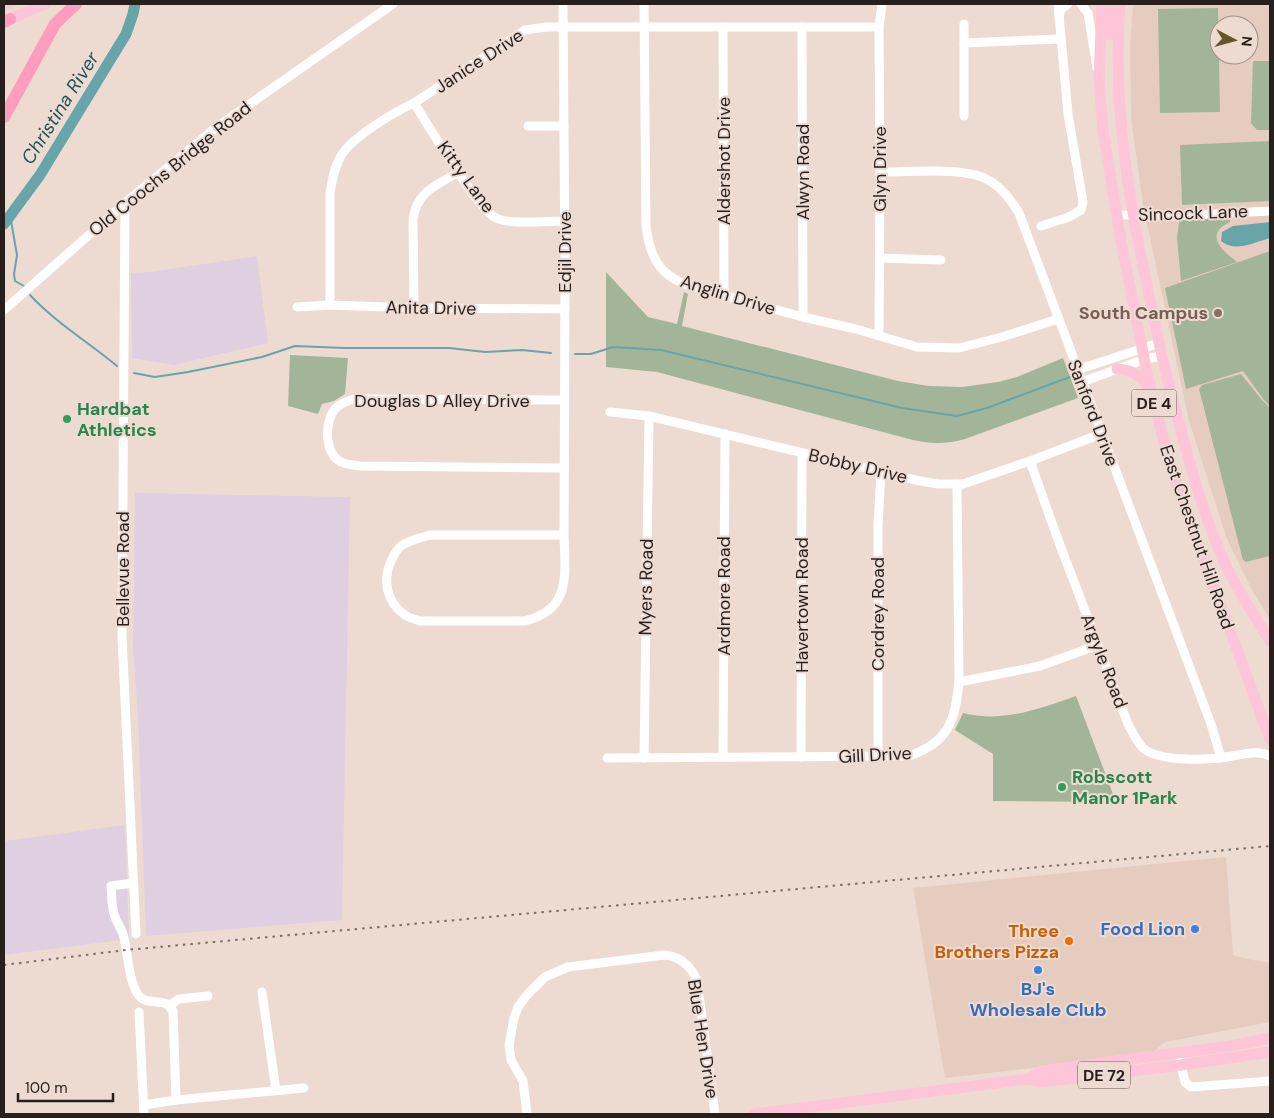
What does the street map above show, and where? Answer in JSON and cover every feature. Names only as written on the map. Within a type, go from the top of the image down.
[{"type":"highway","points":[[4,117],[55,24],[76,4]]},
{"type":"main road","points":[[7,21],[45,4]]},
{"type":"main road","name":"East Chestnut Hill Road","points":[[1102,4],[1100,81],[1104,139],[1116,215],[1151,389],[1166,450],[1186,511],[1270,741]]},
{"type":"main road","points":[[1109,4],[1111,9],[1112,64],[1120,123]]},
{"type":"main road","name":"East Chestnut Hill Road","points":[[1120,4],[1118,70],[1120,123],[1133,215],[1162,356],[1185,446],[1213,535],[1234,580],[1270,642]]},
{"type":"main road","points":[[1117,369],[1131,370],[1137,373],[1151,389]]},
{"type":"main road","name":"DE 72","points":[[1028,1080],[1041,1072],[1248,1043],[1270,1038]]},
{"type":"main road","name":"DE 72","points":[[754,1114],[1028,1080],[1042,1082],[1270,1052]]},
{"type":"street","name":"Old Coochs Bridge Road","points":[[4,310],[125,203],[227,118],[393,4]]},
{"type":"street","name":"Edjil Drive","points":[[563,4],[565,309],[564,588],[557,602],[549,610],[538,618],[524,621],[420,621],[406,616],[395,606],[388,595],[386,582],[387,568],[400,547],[414,539],[430,535],[564,535]]},
{"type":"street","name":"Anglin Drive","points":[[644,4],[646,226],[648,244],[653,257],[670,277],[683,284],[879,335],[917,347],[958,348],[1002,338],[1058,319]]},
{"type":"street","name":"Glyn Drive","points":[[879,335],[879,27],[882,4]]},
{"type":"street","points":[[1052,4],[1054,11],[1059,16]]},
{"type":"street","points":[[1041,226],[1069,217],[1081,210],[1083,202],[1068,114],[1058,4]]},
{"type":"street","points":[[1059,16],[1061,9],[1068,4]]},
{"type":"street","points":[[1081,4],[1088,13],[1100,81]]},
{"type":"street","points":[[964,24],[964,116]]},
{"type":"street","name":"Janice Drive","points":[[330,305],[330,194],[332,178],[341,154],[352,142],[399,110],[414,104],[525,30],[538,27],[879,27]]},
{"type":"street","name":"Aldershot Drive","points":[[723,27],[724,295]]},
{"type":"street","name":"Alwyn Road","points":[[802,27],[803,316]]},
{"type":"street","points":[[964,43],[1060,39]]},
{"type":"street","name":"Kitty Lane","points":[[414,104],[458,172],[484,208],[496,218],[512,221],[564,221]]},
{"type":"street","points":[[528,126],[564,126]]},
{"type":"street","name":"Sanford Drive","points":[[880,172],[958,171],[973,173],[995,184],[1012,201],[1020,213],[1077,370],[1211,724],[1221,758]]},
{"type":"street","points":[[414,308],[414,210],[423,194],[458,172]]},
{"type":"street","name":"Bellevue Road","points":[[125,203],[122,636],[136,934]]},
{"type":"street","name":"Sincock Lane","points":[[1116,215],[1174,216],[1270,211]]},
{"type":"street","points":[[880,258],[941,260]]},
{"type":"street","name":"Anita Drive","points":[[297,306],[565,309]]},
{"type":"street","points":[[1082,382],[1117,369],[1159,343]]},
{"type":"street","points":[[1077,370],[1144,354],[1162,356]]},
{"type":"street","name":"Douglas D Alley Drive","points":[[564,400],[354,399],[344,402],[334,409],[328,426],[327,442],[333,454],[340,462],[360,466],[564,468]]},
{"type":"street","name":"Bobby Drive","points":[[610,412],[648,416],[920,481],[957,484],[963,484],[1030,462],[1101,434]]},
{"type":"street","name":"Myers Road","points":[[644,758],[648,416]]},
{"type":"street","name":"Ardmore Road","points":[[723,757],[725,434]]},
{"type":"street","name":"Havertown Road","points":[[801,757],[802,453]]},
{"type":"street","name":"Argyle Road","points":[[1030,462],[1128,724],[1143,748],[1154,755],[1167,758],[1221,758],[1258,752],[1270,756]]},
{"type":"street","name":"Cordrey Road","points":[[878,757],[878,526],[881,471]]},
{"type":"street","name":"Gill Drive","points":[[607,758],[909,756],[922,752],[934,744],[952,721],[956,708],[959,682],[957,484]]},
{"type":"street","points":[[959,682],[1040,666],[1098,645]]},
{"type":"street","points":[[1258,752],[1264,749],[1270,741]]},
{"type":"street","points":[[133,883],[112,886],[114,916],[124,934],[129,969],[137,992],[141,998],[165,1002],[173,1011],[176,1100]]},
{"type":"street","name":"Blue Hen Drive","points":[[526,1113],[522,1081],[511,1060],[509,1045],[514,1018],[518,1007],[526,996],[545,977],[568,967],[664,954],[683,961],[689,966],[697,980],[715,1114]]},
{"type":"street","points":[[262,992],[276,1091]]},
{"type":"street","points":[[170,1006],[179,999],[208,996]]},
{"type":"street","points":[[139,1012],[144,1110],[176,1100],[304,1088]]},
{"type":"street","points":[[1178,1053],[1185,1082],[1191,1087],[1270,1081]]},
{"type":"shaded area","name":"South Campus","points":[[1133,4],[1270,4],[1270,619],[1252,590],[1227,539],[1189,421],[1143,205],[1131,117],[1130,45]]},
{"type":"shaded area","points":[[257,256],[268,343],[174,365],[132,358],[131,273],[150,272]]},
{"type":"shaded area","points":[[135,493],[350,497],[342,920],[146,936],[138,715],[133,650]]},
{"type":"shaded area","points":[[125,825],[129,939],[4,955],[4,841]]},
{"type":"shaded area","points":[[1226,857],[1233,955],[1270,963],[1270,1022],[1165,1042],[1153,1052],[945,1078],[913,888]]},
{"type":"green space","points":[[1218,8],[1218,15],[1209,15],[1209,65],[1219,65],[1220,112],[1160,113],[1158,9]]},
{"type":"green space","points":[[1259,61],[1270,61],[1270,130],[1257,130],[1251,123],[1253,65],[1259,65]]},
{"type":"green space","points":[[1270,141],[1270,201],[1182,205],[1180,145]]},
{"type":"green space","points":[[1230,216],[1230,222],[1222,227],[1217,237],[1221,247],[1237,262],[1181,281],[1177,238],[1179,222],[1182,219]]},
{"type":"green space","points":[[1270,251],[1270,406],[1243,371],[1186,389],[1165,288]]},
{"type":"green space","points":[[606,272],[648,317],[677,324],[684,292],[688,294],[682,326],[898,381],[929,386],[962,387],[998,382],[1017,377],[1063,358],[1078,398],[965,439],[946,443],[933,443],[913,440],[657,372],[606,367]]},
{"type":"green space","points":[[290,355],[348,358],[345,394],[334,401],[322,404],[318,414],[288,406]]},
{"type":"green space","points":[[1241,374],[1270,408],[1270,556],[1246,562],[1243,560],[1199,389],[1202,385]]},
{"type":"green space","points":[[1076,696],[1116,802],[993,801],[993,754],[955,730],[963,713],[992,716],[1020,713]]},
{"type":"water","points":[[1270,222],[1270,238],[1239,246],[1232,246],[1221,241],[1222,232],[1233,226]]},
{"type":"waterway","name":"Christina River","points":[[4,224],[40,175],[126,34],[135,4]]},
{"type":"waterway","points":[[10,215],[17,255],[14,274],[15,281],[24,286]]},
{"type":"waterway","points":[[30,295],[61,323],[117,366]]},
{"type":"waterway","points":[[134,373],[155,377],[188,372],[262,357],[295,346],[449,348],[485,352],[522,350],[551,353]]},
{"type":"waterway","points":[[575,354],[591,354],[613,347],[661,350],[902,408],[957,416],[987,408],[1070,377]]},
{"type":"railway","points":[[4,965],[126,950],[1270,846]]},
{"type":"place","name":"South Campus","points":[[1218,313]]},
{"type":"place","name":"Hardbat Athletics","points":[[67,419]]},
{"type":"place","name":"Robscott Manor 1Park","points":[[1062,787]]},
{"type":"place","name":"Food Lion","points":[[1195,929]]},
{"type":"place","name":"Three Brothers Pizza","points":[[1069,941]]},
{"type":"place","name":"BJ's Wholesale Club","points":[[1038,970]]}]
